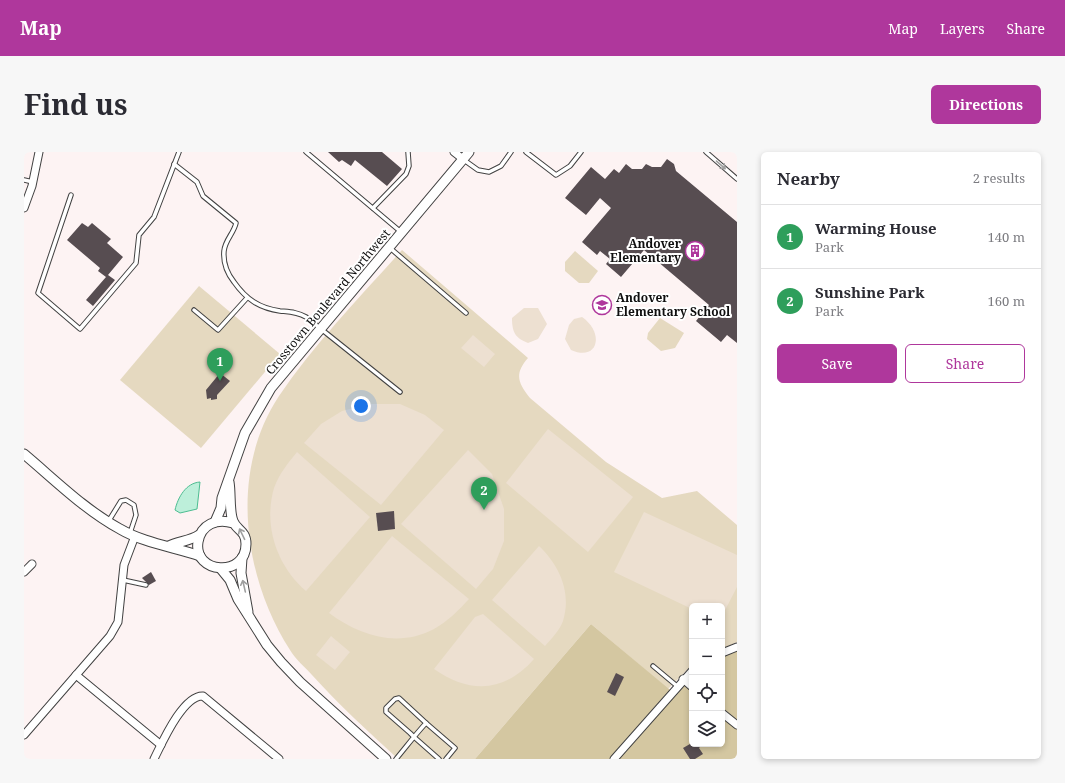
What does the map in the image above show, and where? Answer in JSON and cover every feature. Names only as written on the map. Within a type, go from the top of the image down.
[{"type":"street","points":[[24,208],[33,182],[39,152]]},
{"type":"street","points":[[454,152],[466,156]]},
{"type":"street","name":"Crosstown Boulevard Northwest","points":[[199,535],[203,529],[214,522],[221,508],[222,498],[229,482],[240,443],[253,416],[271,388],[466,156]]},
{"type":"street","points":[[24,454],[108,522],[133,535],[169,546],[176,550],[200,556]]},
{"type":"street","name":"Crosstown Boulevard Northwest","points":[[229,482],[233,523]]},
{"type":"street","points":[[214,522],[225,520],[233,523],[239,528],[245,539],[245,551],[242,558],[241,574],[249,613]]},
{"type":"street","points":[[24,735],[110,636],[118,622],[122,579],[133,535]]},
{"type":"street","points":[[199,535],[197,543],[200,556],[206,564],[221,569],[229,568],[242,558]]},
{"type":"street","points":[[169,546],[179,541],[192,540],[199,535]]},
{"type":"street","points":[[24,572],[32,564]]},
{"type":"street","points":[[221,569],[230,580],[238,598],[249,613],[267,645],[290,673],[386,759]]},
{"type":"street","points":[[725,652],[737,646]]},
{"type":"street","points":[[614,759],[689,674]]},
{"type":"street","points":[[76,675],[161,745]]},
{"type":"street","points":[[683,679],[689,684]]},
{"type":"street","points":[[154,759],[183,707],[190,700],[203,696],[279,759]]},
{"type":"street","points":[[725,715],[737,725]]},
{"type":"lane","points":[[71,195],[38,293],[80,329],[136,263],[139,235],[154,217],[179,152]]},
{"type":"lane","points":[[306,152],[402,232]]},
{"type":"lane","points":[[373,208],[406,174],[409,166],[408,152]]},
{"type":"lane","points":[[466,156],[478,170],[489,172],[501,166],[511,152]]},
{"type":"lane","points":[[526,152],[556,175],[570,166],[581,152]]},
{"type":"lane","points":[[706,152],[737,179]]},
{"type":"lane","points":[[174,164],[197,182],[204,196],[236,223],[224,249],[225,264],[233,281],[247,298],[255,304],[267,308],[301,314],[400,392]]},
{"type":"lane","points":[[24,180],[33,182]]},
{"type":"lane","points":[[389,247],[466,313]]},
{"type":"lane","points":[[194,310],[218,330],[247,298]]},
{"type":"lane","points":[[108,522],[121,501],[126,500],[134,505],[136,515],[133,535]]},
{"type":"lane","points":[[122,579],[146,585]]},
{"type":"lane","points":[[653,666],[677,686]]},
{"type":"lane","points":[[439,759],[386,712],[386,708],[394,699],[399,698],[455,748],[446,759]]},
{"type":"lane","points":[[396,759],[426,723]]},
{"type":"shaded area","points":[[402,250],[528,358],[519,374],[520,383],[526,393],[606,462],[662,498],[697,491],[737,525],[737,642],[725,648],[725,603],[689,603],[689,668],[668,689],[591,624],[475,759],[398,759],[343,708],[290,650],[274,621],[261,590],[253,557],[248,524],[248,490],[253,457],[263,425],[279,396],[307,358]]},
{"type":"shaded area","points":[[575,251],[598,271],[589,283],[579,283],[565,271],[565,262]]},
{"type":"shaded area","points":[[199,286],[280,354],[201,448],[120,380]]},
{"type":"shaded area","points":[[524,308],[538,308],[547,324],[538,339],[528,343],[517,337],[512,323],[512,318]]},
{"type":"shaded area","points":[[582,317],[594,331],[596,338],[592,349],[587,352],[580,353],[571,350],[565,339],[569,325],[574,319]]},
{"type":"shaded area","points":[[660,318],[684,333],[675,348],[661,351],[647,339],[648,333]]},
{"type":"shaded area","points":[[473,335],[495,354],[484,367],[461,348]]},
{"type":"shaded area","points":[[370,404],[400,404],[425,415],[444,430],[381,505],[304,443],[321,424],[342,411]]},
{"type":"shaded area","points":[[548,429],[633,497],[588,552],[506,483]]},
{"type":"shaded area","points":[[468,450],[492,474],[504,509],[504,541],[493,569],[476,589],[401,524]]},
{"type":"shaded area","points":[[297,452],[370,517],[306,591],[287,570],[280,557],[275,544],[270,517],[271,502],[278,478]]},
{"type":"shaded area","points":[[200,482],[197,509],[180,513],[175,510],[178,500],[183,492],[191,485]]},
{"type":"shaded area","points":[[644,512],[737,555],[737,587],[725,610],[725,603],[689,603],[689,608],[614,572]]},
{"type":"shaded area","points":[[392,536],[469,599],[444,623],[420,635],[407,638],[380,637],[366,633],[353,628],[329,613]]},
{"type":"shaded area","points":[[539,546],[558,570],[565,590],[566,600],[562,624],[545,646],[492,600]]},
{"type":"shaded area","points":[[483,614],[534,659],[523,670],[511,678],[499,684],[486,686],[474,686],[461,683],[434,669],[475,617]]},
{"type":"shaded area","points":[[591,624],[675,694],[689,680],[689,747],[725,747],[725,655],[737,649],[737,759],[475,759]]},
{"type":"shaded area","points":[[331,636],[350,652],[335,670],[316,655]]},
{"type":"building","points":[[328,152],[382,152],[402,169],[387,186],[355,160],[351,166],[342,160],[339,162]]},
{"type":"building","name":"Andover Elementary","points":[[667,159],[674,164],[676,171],[737,222],[737,343],[727,335],[721,342],[696,321],[709,305],[644,250],[621,277],[606,264],[610,259],[600,251],[597,255],[582,242],[611,208],[600,198],[586,215],[565,198],[591,167],[605,179],[614,169],[619,173],[626,164],[632,169],[642,169],[646,164],[652,167],[661,167]]},
{"type":"building","points":[[82,223],[88,227],[92,223],[111,239],[107,243],[123,257],[108,275],[115,280],[93,306],[86,300],[106,277],[98,271],[100,268],[67,240]]},
{"type":"building","points":[[220,373],[230,381],[217,395],[217,399],[207,399],[206,390]]},
{"type":"building","points":[[394,511],[395,529],[378,531],[376,513]]},
{"type":"building","points":[[151,572],[156,581],[149,585],[142,578]]},
{"type":"building","points":[[616,673],[624,677],[615,696],[607,692]]},
{"type":"building","points":[[689,745],[689,747],[700,747],[699,748],[703,754],[695,759],[690,759],[683,748]]},
{"type":"place","name":"Andover Elementary","points":[[695,251]]},
{"type":"place","name":"Andover Elementary School","points":[[602,305]]},
{"type":"place","name":"Warming House","points":[[220,381]]},
{"type":"place","name":"Sunshine Park","points":[[484,510]]}]
